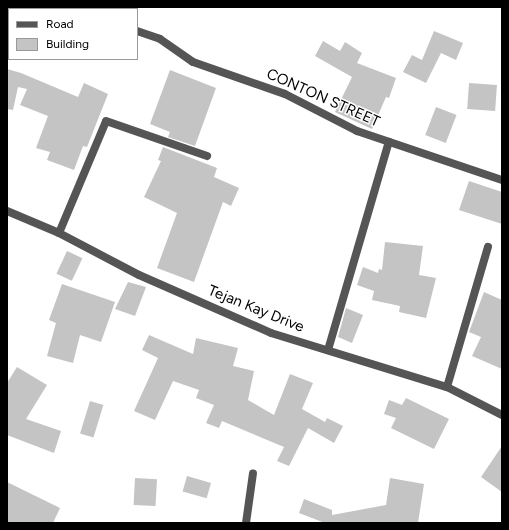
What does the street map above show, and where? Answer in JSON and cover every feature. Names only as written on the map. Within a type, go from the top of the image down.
[{"type":"street","name":"CONTON STREET","points":[[138,31],[160,40],[194,62],[285,94],[357,131],[502,180]]},
{"type":"street","points":[[59,233],[106,121],[207,156]]},
{"type":"street","points":[[328,350],[389,142]]},
{"type":"street","name":"Tejan Kay Drive","points":[[7,211],[59,233],[146,278],[271,333],[447,387],[502,415]]},
{"type":"street","points":[[447,387],[488,247]]},
{"type":"street","points":[[246,523],[253,473]]},
{"type":"building","points":[[434,31],[463,43],[456,60],[441,53],[426,83],[403,72],[412,55],[422,60]]},
{"type":"building","points":[[323,41],[340,51],[345,42],[362,53],[357,63],[396,78],[389,98],[386,97],[372,129],[335,112],[352,77],[315,56]]},
{"type":"building","points":[[7,69],[21,73],[78,97],[84,83],[108,94],[87,147],[83,146],[74,170],[47,160],[50,152],[36,148],[48,116],[20,105],[27,89],[18,87],[13,110],[7,109]]},
{"type":"building","points":[[170,70],[216,88],[195,146],[168,137],[170,132],[150,124]]},
{"type":"building","points":[[469,83],[497,85],[495,111],[467,109]]},
{"type":"building","points":[[436,107],[457,115],[446,143],[425,135]]},
{"type":"building","points":[[163,147],[217,168],[214,177],[239,188],[231,206],[223,202],[194,282],[157,268],[177,213],[144,197],[161,161],[158,160]]},
{"type":"building","points":[[469,181],[502,192],[502,224],[459,210]]},
{"type":"building","points":[[385,242],[423,246],[419,275],[436,278],[426,318],[399,312],[400,306],[372,300],[374,291],[357,285],[363,267],[378,273],[379,269],[382,270]]},
{"type":"building","points":[[67,251],[82,258],[72,281],[56,274]]},
{"type":"building","points":[[128,282],[146,287],[135,316],[115,309]]},
{"type":"building","points":[[62,284],[115,302],[101,342],[80,335],[73,363],[47,356],[56,323],[49,320]]},
{"type":"building","points":[[484,292],[502,300],[502,369],[472,356],[481,337],[469,332]]},
{"type":"building","points":[[346,308],[363,315],[352,343],[338,337]]},
{"type":"building","points":[[149,335],[193,354],[196,338],[238,348],[233,366],[254,371],[248,400],[274,415],[290,374],[313,383],[302,409],[325,422],[327,418],[343,426],[334,443],[308,428],[289,466],[277,461],[284,447],[222,421],[219,428],[206,423],[214,405],[196,398],[199,390],[173,381],[155,420],[134,411],[158,358],[142,350]]},
{"type":"building","points":[[17,367],[47,385],[26,419],[61,431],[54,453],[7,435],[7,383]]},
{"type":"building","points":[[406,398],[449,419],[434,449],[391,428],[396,418],[384,414],[389,400],[402,405]]},
{"type":"building","points":[[90,401],[103,405],[93,438],[80,434]]},
{"type":"building","points":[[502,446],[502,492],[481,477]]},
{"type":"building","points":[[187,476],[211,483],[207,498],[183,491]]},
{"type":"building","points":[[135,478],[157,479],[156,506],[134,505]]},
{"type":"building","points":[[390,478],[424,484],[418,523],[325,523],[299,513],[304,499],[332,510],[332,515],[386,505]]},
{"type":"building","points":[[7,482],[60,508],[53,523],[7,523]]}]
